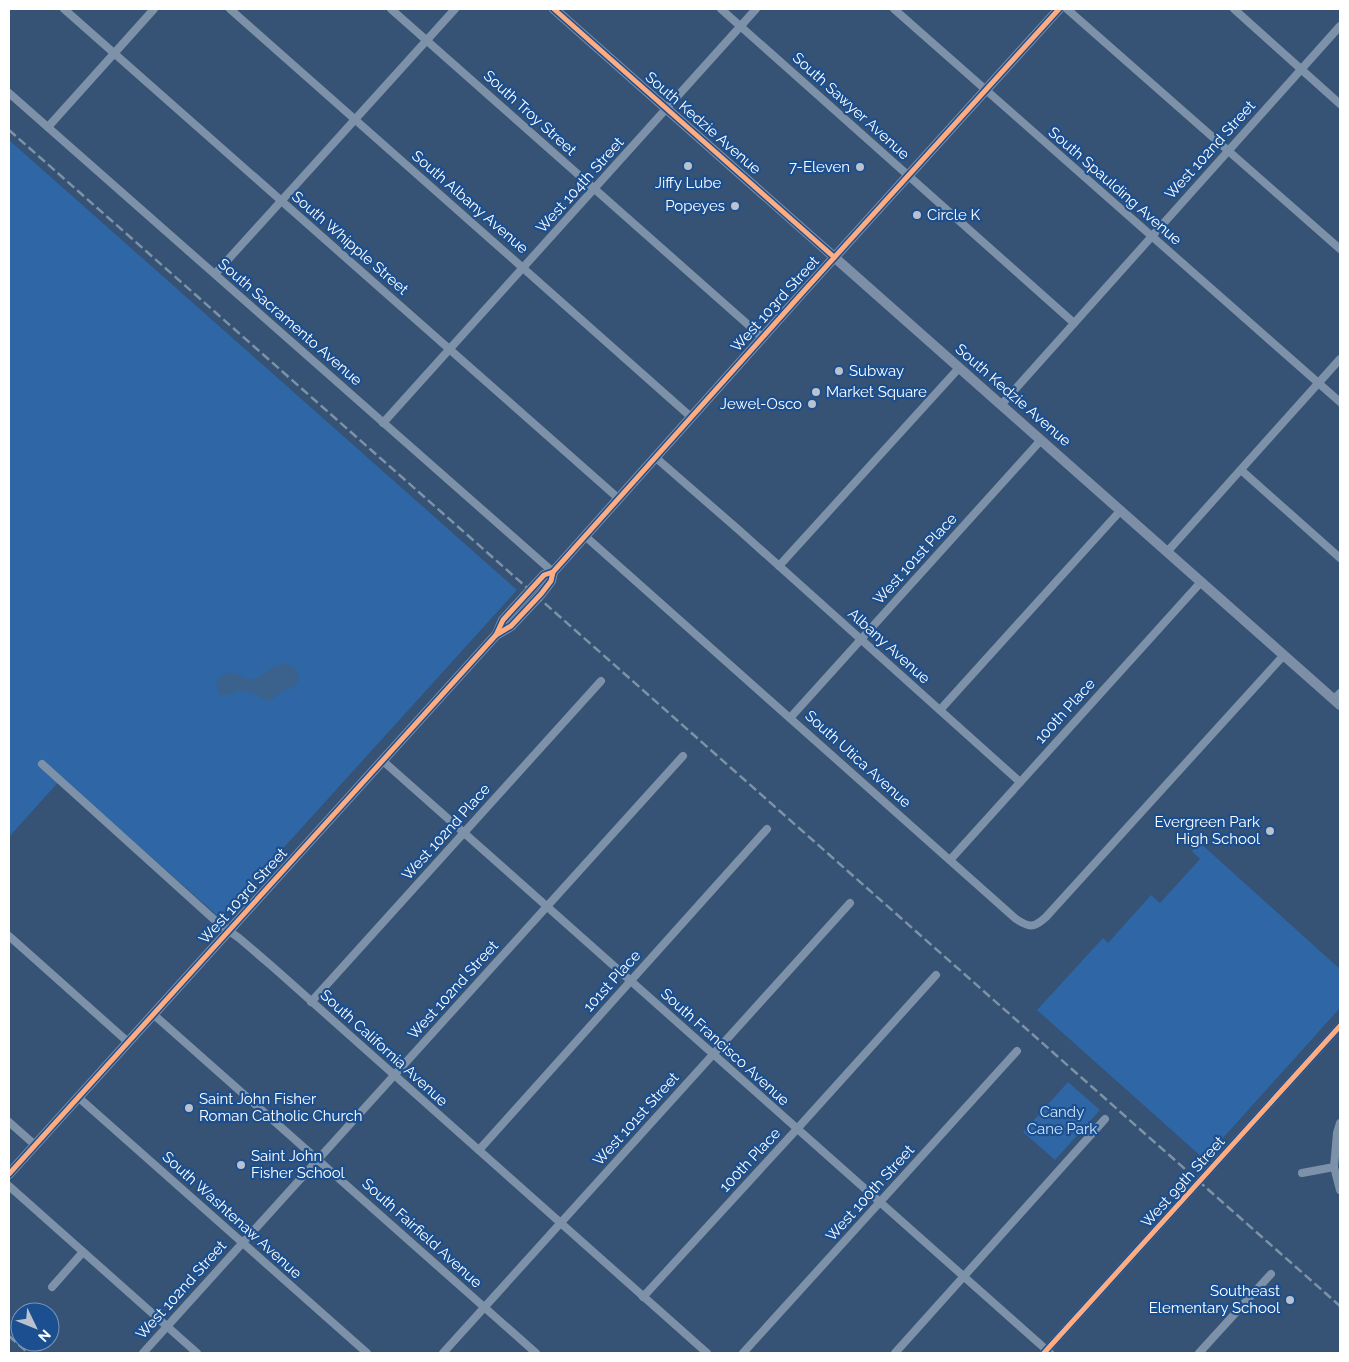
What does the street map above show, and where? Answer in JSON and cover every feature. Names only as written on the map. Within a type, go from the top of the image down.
[{"type":"main road","name":"South Kedzie Avenue","points":[[554,9],[1201,582],[1284,655],[1338,699]]},
{"type":"main road","name":"West 103rd Street","points":[[9,1174],[496,635],[511,626],[551,582],[553,572],[618,498],[1059,9]]},
{"type":"street","name":"South Whipple Street","points":[[64,9],[618,498]]},
{"type":"street","points":[[48,127],[154,9]]},
{"type":"street","name":"South Albany Avenue","points":[[230,9],[691,417]]},
{"type":"street","name":"South Troy Street","points":[[392,9],[762,337]]},
{"type":"street","points":[[214,274],[455,9]]},
{"type":"street","name":"South Sawyer Avenue","points":[[721,9],[1074,323]]},
{"type":"street","name":"West 104th Street","points":[[383,423],[756,9]]},
{"type":"street","name":"South Spaulding Avenue","points":[[894,9],[1340,402]]},
{"type":"street","points":[[1067,9],[1340,249]]},
{"type":"street","points":[[1234,9],[1340,104]]},
{"type":"street","name":"West 102nd Street","points":[[1001,405],[1340,26]]},
{"type":"street","name":"South Sacramento Avenue","points":[[9,93],[553,572]]},
{"type":"street","points":[[1167,552],[1340,359]]},
{"type":"street","points":[[779,566],[959,368]]},
{"type":"street","name":"West 101st Place","points":[[790,718],[1041,440]]},
{"type":"street","name":"Albany Avenue","points":[[655,457],[1020,782]]},
{"type":"street","points":[[1240,470],[1340,558]]},
{"type":"street","points":[[940,710],[1120,510]]},
{"type":"street","name":"South Utica Avenue","points":[[585,536],[1016,918],[1024,924],[1031,926],[1038,924],[1046,917],[1284,655]]},
{"type":"street","name":"100th Place","points":[[950,860],[1201,582]]},
{"type":"street","name":"West 102nd Place","points":[[311,1002],[601,681]]},
{"type":"street","name":"West 102nd Street","points":[[143,1353],[683,756]]},
{"type":"street","name":"South Francisco Avenue","points":[[383,761],[964,1276],[1047,1352]]},
{"type":"street","name":"South California Avenue","points":[[42,764],[218,923],[229,930],[708,1353]]},
{"type":"street","name":"101st Place","points":[[478,1150],[766,829]]},
{"type":"street","name":"West 101st Street","points":[[443,1353],[850,903]]},
{"type":"street","points":[[9,936],[128,1042]]},
{"type":"street","name":"100th Place","points":[[644,1296],[936,975]]},
{"type":"street","name":"South Fairfield Avenue","points":[[153,1014],[536,1353]]},
{"type":"street","name":"West 99th Street","points":[[1047,1352],[1340,1026]]},
{"type":"street","points":[[1334,1034],[1340,1040]]},
{"type":"street","name":"West 100th Street","points":[[743,1353],[1017,1051]]},
{"type":"street","name":"South Washtenaw Avenue","points":[[78,1097],[367,1353]]},
{"type":"street","points":[[895,1353],[1105,1118]]},
{"type":"street","points":[[9,1122],[35,1145]]},
{"type":"street","points":[[1340,1122],[1337,1133],[1334,1167],[1340,1190]]},
{"type":"street","points":[[1302,1173],[1334,1167]]},
{"type":"street","points":[[9,1186],[197,1353]]},
{"type":"street","points":[[52,1287],[83,1252]]},
{"type":"street","points":[[1199,1353],[1271,1274]]},
{"type":"green space","points":[[9,140],[517,590],[220,918],[62,778],[9,837]]},
{"type":"green space","name":"Evergreen Park High School","points":[[1200,843],[1340,969],[1340,1008],[1204,1159],[1037,1010],[1103,938],[1108,943],[1151,895],[1160,903],[1200,859],[1192,851]]},
{"type":"green space","name":"Candy Cane Park","points":[[1068,1082],[1100,1110],[1055,1160],[1023,1132]]},
{"type":"shaded area","points":[[281,664],[294,667],[299,679],[293,688],[280,693],[271,702],[248,692],[237,691],[229,695],[223,695],[218,690],[217,680],[224,675],[233,673],[244,678],[253,679]]},
{"type":"railway","points":[[9,130],[1340,1306]]},
{"type":"railway","points":[[9,1336],[28,1353]]},
{"type":"cycle path","points":[[554,9],[834,257]]},
{"type":"cycle path","points":[[9,1174],[496,635],[511,626],[541,594],[551,581],[553,572],[1059,9]]},
{"type":"cycle path","points":[[496,635],[503,620],[544,575],[553,572]]},
{"type":"cycle path","points":[[1044,1353],[1340,1026]]},
{"type":"place","name":"Jiffy Lube","points":[[688,166]]},
{"type":"place","name":"7-Eleven","points":[[860,167]]},
{"type":"place","name":"Popeyes","points":[[735,206]]},
{"type":"place","name":"Circle K","points":[[917,215]]},
{"type":"place","name":"Subway","points":[[839,371]]},
{"type":"place","name":"Market Square","points":[[816,392]]},
{"type":"place","name":"Jewel-Osco","points":[[812,404]]},
{"type":"place","name":"Evergreen Park High School","points":[[1270,831]]},
{"type":"place","name":"Saint John Fisher Roman Catholic Church","points":[[189,1108]]},
{"type":"place","name":"Saint John Fisher School","points":[[241,1165]]},
{"type":"place","name":"Southeast Elementary School","points":[[1290,1300]]}]
